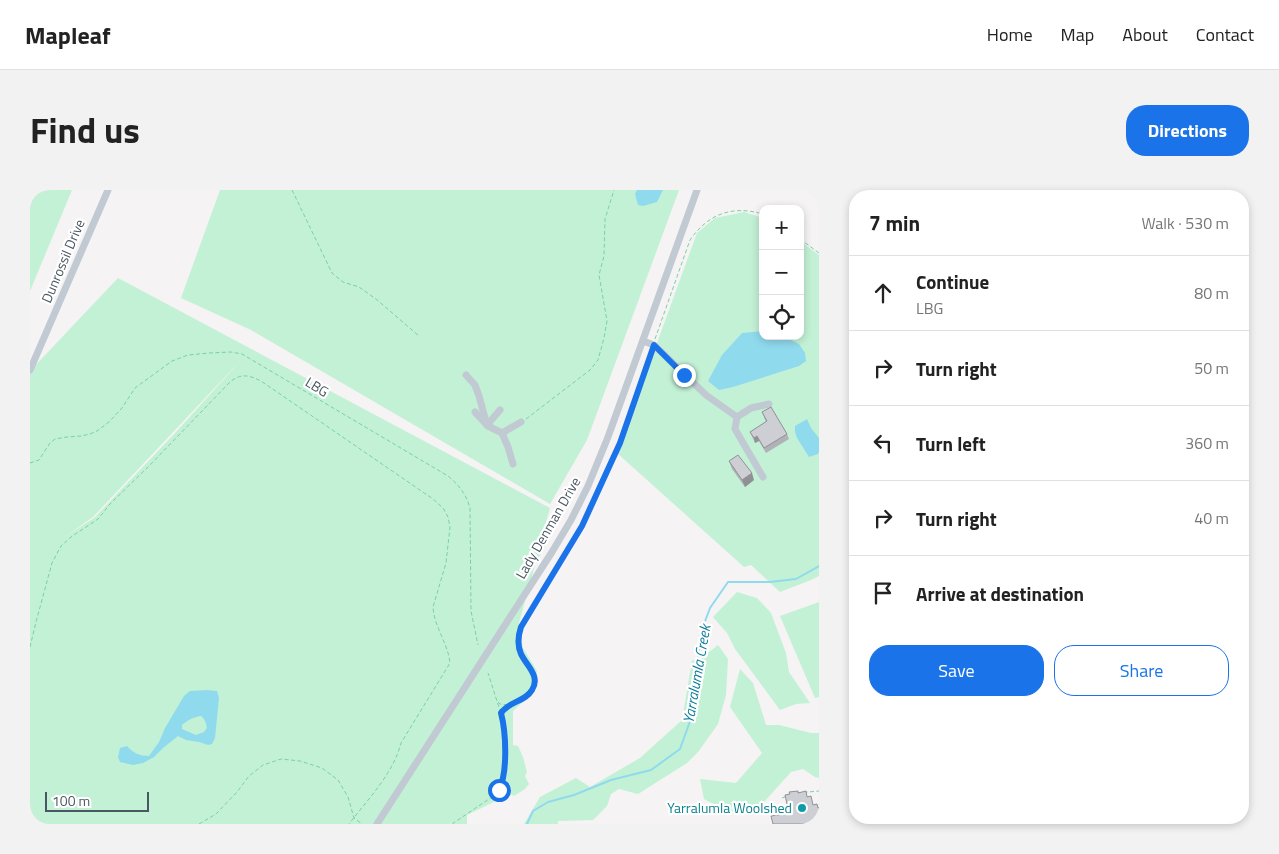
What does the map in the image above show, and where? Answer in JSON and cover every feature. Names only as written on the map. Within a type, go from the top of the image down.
[{"type":"street","name":"Dunrossil Drive","points":[[30,370],[108,190]]},
{"type":"street","name":"Lady Denman Drive","points":[[376,824],[571,520],[588,486],[697,190]]},
{"type":"street","points":[[642,340],[654,345],[706,396],[738,417]]},
{"type":"street","points":[[466,376],[475,385],[487,425]]},
{"type":"street","points":[[763,477],[735,429],[738,417],[751,408],[769,404]]},
{"type":"street","points":[[487,425],[500,410]]},
{"type":"street","points":[[475,412],[487,425],[495,431],[502,433]]},
{"type":"street","points":[[502,433],[519,421]]},
{"type":"street","points":[[502,433],[513,464]]},
{"type":"path","points":[[292,190],[332,273],[343,282],[359,287],[376,299],[419,336]]},
{"type":"path","points":[[519,421],[543,406],[590,370],[598,360],[607,321],[599,275],[604,256],[605,219],[614,190]]},
{"type":"path","points":[[497,702],[508,705],[519,701],[528,695],[533,688],[535,682],[534,674],[519,648],[518,637],[521,627],[582,526],[620,443],[690,240],[703,224],[726,212],[742,210],[759,213]]},
{"type":"path","points":[[804,242],[819,253]]},
{"type":"path","name":"LBG","points":[[30,463],[38,460],[55,439],[90,434],[103,427],[116,416],[135,388],[172,361],[188,355],[232,352],[242,354],[448,476],[458,484],[470,508],[471,611],[478,645]]},
{"type":"path","points":[[30,647],[48,575],[61,546],[98,519],[110,504],[150,466],[230,382],[242,375],[261,381],[433,499],[443,508],[448,517],[450,527],[446,563],[433,607],[436,622],[450,654],[450,663],[401,743],[399,753],[383,780],[349,824]]},
{"type":"path","points":[[452,824],[492,797],[501,785],[504,775],[505,737],[501,713],[488,673]]},
{"type":"path","points":[[501,713],[508,705]]},
{"type":"path","points":[[199,824],[216,814],[237,792],[248,776],[263,765],[281,759],[300,761],[322,768],[338,780],[348,797],[354,818],[362,824]]},
{"type":"path","points":[[782,798],[803,791],[819,791]]},
{"type":"green space","points":[[30,190],[72,190],[30,291]]},
{"type":"green space","points":[[220,190],[679,190],[587,440],[550,504],[251,330],[181,298]]},
{"type":"green space","points":[[744,212],[759,217],[759,340],[804,340],[804,244],[819,255],[819,576],[780,592],[751,565],[744,567],[617,453],[697,233],[715,218]]},
{"type":"green space","points":[[118,278],[550,508],[542,537],[547,541],[536,561],[519,623],[523,648],[537,671],[535,691],[513,711],[513,745],[518,746],[523,757],[527,772],[525,776],[529,784],[525,789],[514,796],[510,794],[467,815],[467,824],[30,824],[30,371]],"holes":[[[242,359],[94,518],[66,536],[93,517]]]},
{"type":"green space","points":[[737,592],[757,598],[771,613],[786,653],[789,672],[810,703],[796,704],[780,710],[735,649],[727,633],[713,617]]},
{"type":"green space","points":[[819,602],[819,697],[815,698],[780,616]]},
{"type":"green space","points":[[718,645],[728,659],[726,695],[718,724],[698,752],[687,763],[638,794],[619,789],[611,794],[607,806],[593,820],[558,821],[558,824],[524,824],[540,797],[576,778],[590,787],[640,758],[682,720],[692,661],[708,653]]},
{"type":"green space","points":[[740,669],[753,683],[766,725],[779,725],[811,733],[819,733],[819,778],[803,769],[791,772],[755,812],[727,811],[704,799],[700,779],[736,783],[762,753],[730,707]]},
{"type":"water","points":[[637,190],[663,190],[657,202],[643,206],[638,205],[635,194]]},
{"type":"water","points":[[759,331],[759,340],[790,340],[799,344],[805,353],[806,361],[799,366],[719,390],[708,381],[722,355],[742,333]]},
{"type":"water","points":[[807,419],[819,438],[818,454],[809,457],[795,432],[795,426]]},
{"type":"water","points":[[190,691],[217,691],[219,698],[215,738],[212,744],[208,745],[186,740],[178,736],[154,757],[143,763],[133,765],[120,762],[118,757],[120,748],[127,746],[137,754],[149,756],[159,742],[184,696]],"holes":[[[201,716],[207,728],[204,732],[196,735],[182,729],[182,725],[189,720]]]},
{"type":"building","points":[[771,407],[787,434],[764,448],[757,436],[754,438],[750,432],[767,421],[762,412]]},
{"type":"building","points":[[738,455],[752,473],[742,480],[729,461]]},
{"type":"building","name":"Yarralumla Woolshed","points":[[798,791],[798,793],[806,791],[807,797],[811,796],[813,805],[817,804],[819,807],[819,824],[773,824],[771,816],[789,813],[785,795],[790,794],[789,792]]},
{"type":"waterway","name":"Yarralumla Creek","points":[[527,824],[533,811],[548,802],[574,795],[611,780],[651,770],[680,749],[693,713],[701,632],[710,608],[728,582],[770,582],[796,579],[819,566]]},
{"type":"place","name":"Yarralumla Woolshed","points":[[802,808]]},
{"type":"route","points":[[499,790],[504,775],[505,737],[501,713],[508,705],[524,699],[533,688],[535,682],[534,674],[519,648],[518,637],[521,627],[582,526],[620,443],[654,345],[684,375]]}]
